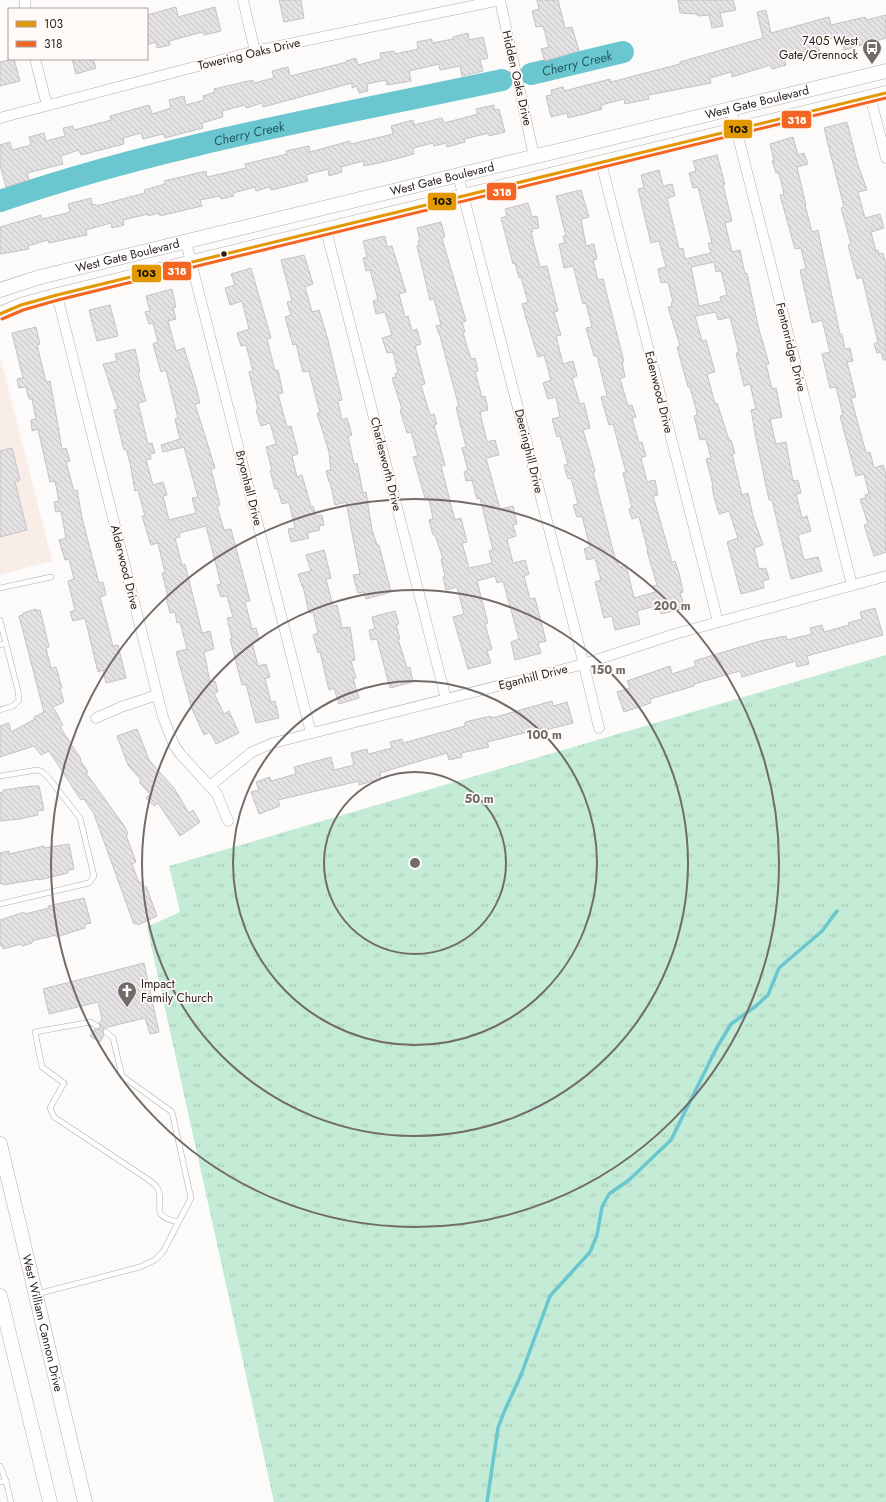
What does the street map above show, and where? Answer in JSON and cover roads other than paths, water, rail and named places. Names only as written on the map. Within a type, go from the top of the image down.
[{"type":"main road","name":"West Gate Boulevard","points":[[0,290],[40,277],[886,71]]},
{"type":"main road","name":"West Gate Boulevard","points":[[0,314],[21,305],[57,295],[886,93]]},
{"type":"main road","name":"West William Cannon Drive","points":[[0,1144],[85,1502]]},
{"type":"main road","points":[[0,1296],[50,1502]]},
{"type":"street","points":[[243,0],[255,51]]},
{"type":"street","name":"Towering Oaks Drive","points":[[0,118],[255,51],[500,0]]},
{"type":"street","name":"Hidden Oaks Drive","points":[[500,0],[534,156]]},
{"type":"street","points":[[35,60],[47,105]]},
{"type":"street","points":[[870,96],[886,158]]},
{"type":"street","name":"Fentonridge Drive","points":[[731,109],[852,586]]},
{"type":"street","name":"Edenwood Drive","points":[[601,162],[718,622]]},
{"type":"street","name":"Deeringhill Drive","points":[[458,175],[584,664],[599,728]]},
{"type":"street","name":"Charlesworth Drive","points":[[326,230],[446,699]]},
{"type":"street","name":"Bryonhall Drive","points":[[186,242],[312,733]]},
{"type":"street","name":"Alderwood Drive","points":[[57,295],[157,695],[174,744],[191,766],[210,785],[223,805],[228,821]]},
{"type":"street","name":"Eganhill Drive","points":[[210,785],[242,759],[262,747],[584,664],[675,634],[886,576]]},
{"type":"street","points":[[96,718],[121,706],[157,695]]},
{"type":"lane","points":[[0,588],[51,577]]},
{"type":"lane","points":[[0,620],[19,700],[13,706],[0,710]]},
{"type":"lane","points":[[0,645],[6,643]]},
{"type":"lane","points":[[0,776],[37,770],[41,771],[47,776],[80,818],[94,876],[89,883],[0,904]]},
{"type":"lane","points":[[97,1026],[91,1022],[35,1032],[42,1066],[64,1083],[50,1108],[54,1118],[146,1178],[158,1189],[162,1216],[166,1219],[178,1222]]},
{"type":"lane","points":[[36,1294],[124,1272],[147,1264],[163,1252],[192,1198],[172,1112],[122,1076],[113,1038],[106,1032]]},
{"type":"lane","points":[[0,1466],[3,1481],[11,1502]]},
{"type":"waterway","name":"Cherry Creek","points":[[531,74],[623,52]]},
{"type":"waterway","name":"Cherry Creek","points":[[0,201],[61,181],[186,148],[312,119],[502,80]]},
{"type":"waterway","points":[[487,1502],[498,1428],[504,1412],[521,1375],[550,1296],[590,1252],[597,1235],[602,1207],[609,1194],[629,1180],[671,1140],[716,1049],[731,1024],[756,1006],[768,995],[779,968],[822,931],[837,911]]},
{"type":"place","name":"7405 West Gate/Grennock","points":[[872,65]]},
{"type":"place","name":"Impact Family Church","points":[[127,1008]]}]
